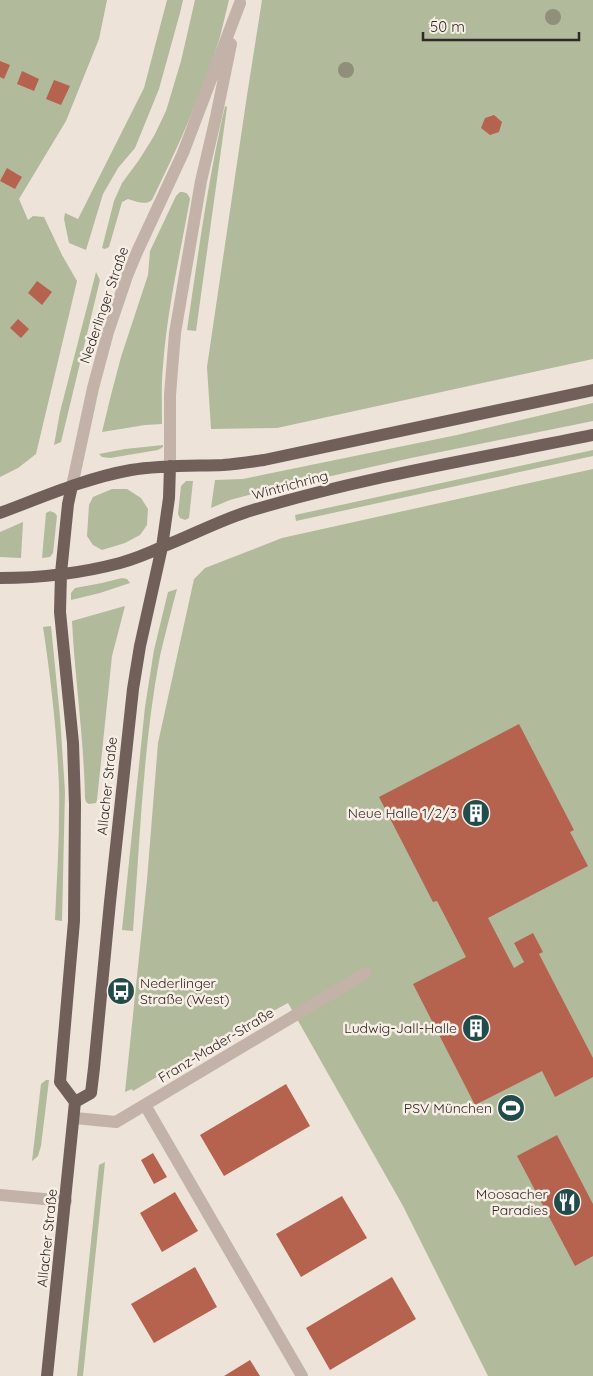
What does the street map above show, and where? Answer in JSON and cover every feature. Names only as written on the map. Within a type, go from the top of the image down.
[{"type":"main road","name":"Wintrichring","points":[[0,513],[72,486],[108,475],[170,466],[222,465],[264,460],[593,390]]},
{"type":"main road","name":"Wintrichring","points":[[0,578],[61,573],[120,562],[162,548],[235,516],[350,484],[593,434]]},
{"type":"main road","name":"Allacher Straße","points":[[75,1102],[91,1092],[110,892],[133,689],[140,646],[162,548],[169,498],[170,466]]},
{"type":"main road","name":"Nederlinger Straße","points":[[61,573],[68,504],[72,486]]},
{"type":"main road","name":"Allacher Straße","points":[[47,1376],[75,1118],[75,1102],[60,1082],[74,922],[75,804],[73,743],[60,612],[61,573]]},
{"type":"street","name":"Nederlinger Straße","points":[[170,466],[170,395],[177,324],[201,181],[240,1]]},
{"type":"street","name":"Nederlinger Straße","points":[[72,486],[93,388],[108,332],[127,276],[183,154],[240,1]]},
{"type":"street","name":"Franz-Mader-Straße","points":[[75,1118],[116,1122],[366,973]]},
{"type":"street","points":[[144,1105],[302,1376]]},
{"type":"street","points":[[0,1195],[66,1201]]},
{"type":"green space","points":[[0,0],[107,0],[99,39],[66,121],[19,199],[28,220],[33,216],[44,217],[77,281],[36,454],[18,468],[0,477]]},
{"type":"green space","points":[[167,0],[183,0],[159,89],[135,148],[118,168],[103,194],[86,250],[69,243],[64,219],[65,213],[78,219],[144,88]]},
{"type":"green space","points":[[195,0],[229,0],[220,37],[205,79],[180,140],[152,200],[143,203],[128,199],[122,202],[109,247],[102,248],[114,201],[122,183],[154,136],[166,111],[181,61]]},
{"type":"green space","points":[[262,0],[593,0],[593,359],[277,428],[211,429],[207,367]]},
{"type":"green space","points":[[225,106],[227,107],[196,331],[187,330],[208,190]]},
{"type":"green space","points":[[180,192],[187,193],[190,199],[165,345],[162,381],[162,424],[102,432],[121,357],[148,275],[150,251],[176,196]]},
{"type":"green space","points":[[96,272],[100,280],[61,442],[54,445],[60,412]]},
{"type":"green space","points":[[593,403],[593,421],[411,458],[256,493],[230,500],[211,508],[215,480],[243,479],[457,435]]},
{"type":"green space","points":[[163,445],[158,450],[110,458],[102,457],[99,454],[125,449]]},
{"type":"green space","points":[[593,450],[593,456],[296,521],[295,515]]},
{"type":"green space","points":[[593,469],[593,1376],[488,1376],[403,1206],[288,1003],[216,1042],[133,1091],[132,1089],[125,1092],[147,880],[158,743],[194,579],[205,568],[282,538]]},
{"type":"green space","points":[[186,481],[193,481],[189,518],[185,520],[180,518],[178,514],[181,486]]},
{"type":"green space","points":[[112,489],[127,489],[141,498],[148,509],[147,525],[140,535],[125,543],[102,550],[93,545],[87,536],[89,505],[93,497]]},
{"type":"green space","points":[[50,511],[57,516],[53,553],[50,557],[42,558],[46,513]]},
{"type":"green space","points":[[23,522],[21,558],[0,557],[0,532]]},
{"type":"green space","points":[[122,578],[127,579],[130,583],[71,600],[71,593],[75,588]]},
{"type":"green space","points":[[177,589],[160,656],[154,690],[143,793],[133,931],[122,930],[145,707],[154,650],[168,592]]},
{"type":"green space","points":[[125,606],[112,656],[97,800],[96,803],[89,804],[85,798],[72,621]]},
{"type":"green space","points":[[51,626],[65,791],[62,921],[55,920],[59,837],[59,787],[49,667],[43,627]]},
{"type":"green space","points":[[49,1080],[41,1146],[38,1156],[32,1161],[41,1084]]},
{"type":"green space","points":[[105,1162],[83,1376],[77,1376],[99,1165]]},
{"type":"building","points":[[0,61],[10,65],[4,79],[0,77]]},
{"type":"building","points":[[22,71],[39,79],[34,91],[17,84]]},
{"type":"building","points":[[54,80],[70,86],[61,105],[46,99]]},
{"type":"building","points":[[494,115],[502,122],[499,132],[490,135],[481,128],[485,118]]},
{"type":"building","points":[[7,168],[22,177],[15,189],[0,181]]},
{"type":"building","points":[[37,281],[52,292],[42,305],[28,293]]},
{"type":"building","points":[[18,319],[29,329],[21,338],[10,328]]},
{"type":"building","points":[[519,724],[574,830],[570,832],[588,866],[488,918],[514,968],[524,962],[514,943],[533,933],[543,952],[539,954],[593,1058],[593,1077],[555,1097],[542,1071],[475,1105],[413,984],[466,957],[437,901],[433,902],[379,797]]},
{"type":"building","points":[[286,1084],[310,1126],[224,1176],[200,1135]]},
{"type":"building","name":"Moosacher Paradies","points":[[557,1135],[593,1204],[593,1256],[575,1266],[517,1156]]},
{"type":"building","points":[[153,1153],[167,1177],[154,1184],[141,1160]]},
{"type":"building","points":[[175,1192],[198,1231],[162,1252],[140,1213]]},
{"type":"building","points":[[342,1196],[367,1238],[301,1277],[276,1234]]},
{"type":"building","points":[[195,1267],[217,1307],[154,1343],[131,1304]]},
{"type":"building","points":[[392,1277],[416,1319],[330,1370],[306,1328]]},
{"type":"building","points":[[250,1360],[260,1376],[224,1376]]},
{"type":"place","name":"Neue Halle 1/2/3","points":[[476,813]]},
{"type":"place","name":"Nederlinger Straße (West)","points":[[121,991]]},
{"type":"place","name":"Ludwig-Jall-Halle","points":[[476,1028]]},
{"type":"place","name":"PSV München","points":[[511,1108]]},
{"type":"place","name":"Moosacher Paradies","points":[[567,1202]]}]
